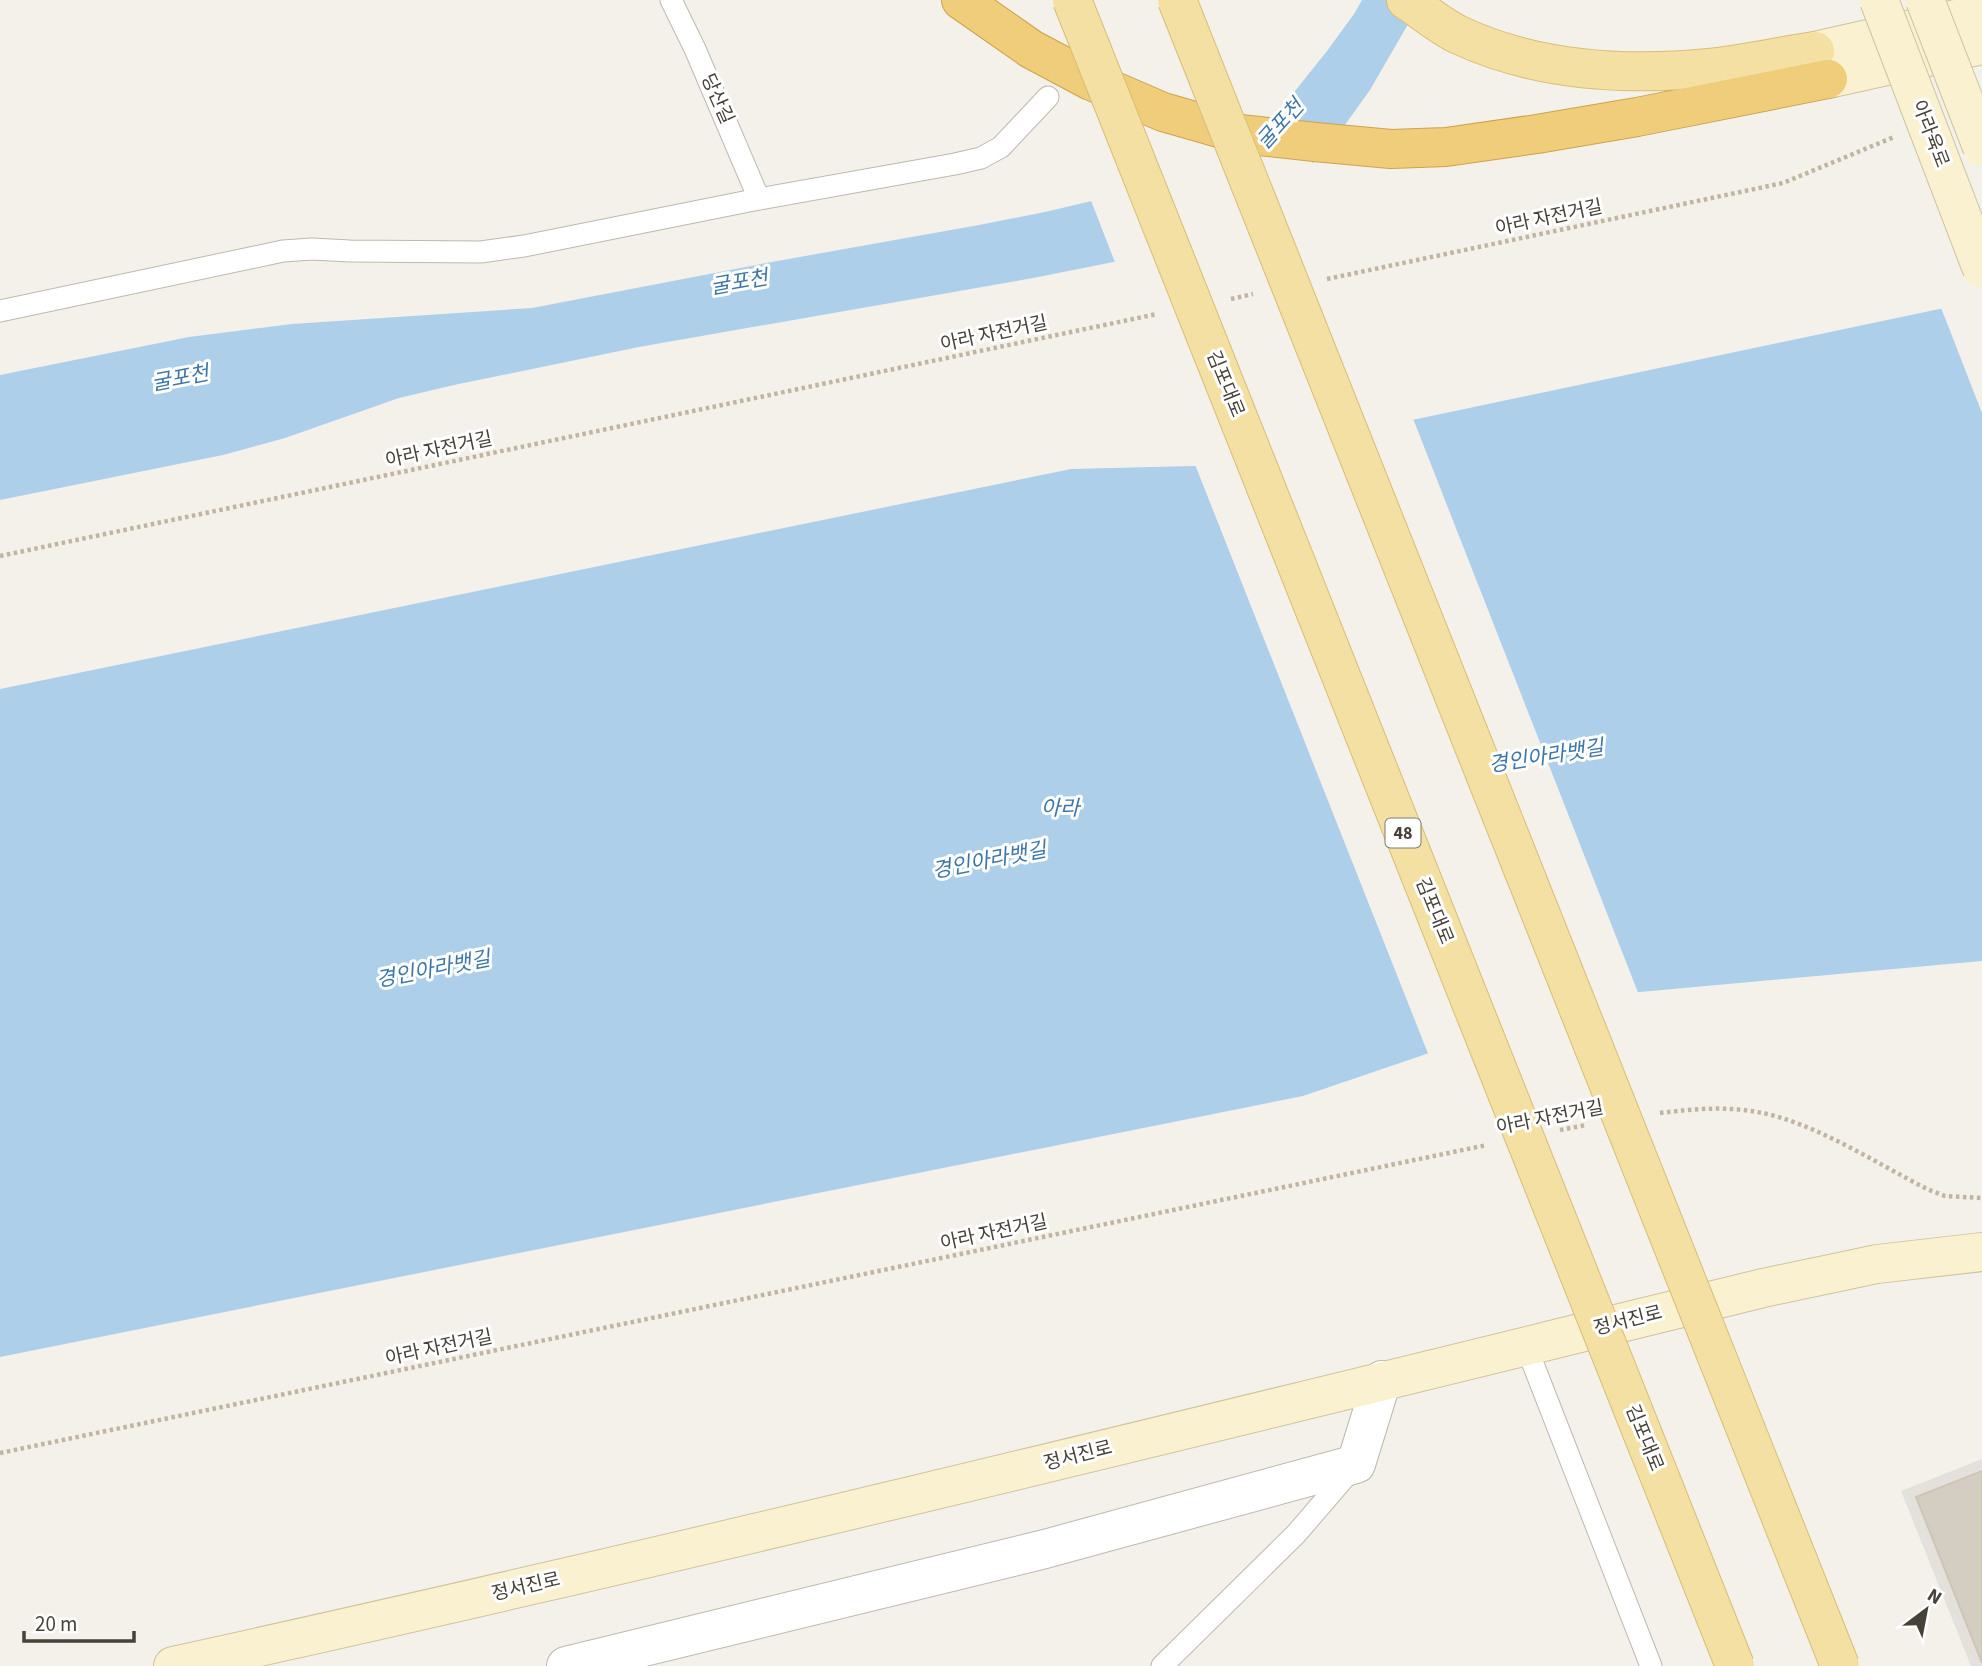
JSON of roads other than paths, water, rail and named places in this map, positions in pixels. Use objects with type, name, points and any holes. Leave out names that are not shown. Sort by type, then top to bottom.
[{"type":"highway","points":[[961,0],[1031,49],[1091,81],[1163,112],[1240,134],[1391,149],[1446,147],[1702,105],[1821,65]]},
{"type":"main road","name":"김포대로","points":[[1072,0],[1735,1666]]},
{"type":"main road","points":[[1177,0],[1840,1666]]},
{"type":"main road","points":[[1406,0],[1458,34],[1524,57],[1563,66],[1657,71],[1821,65]]},
{"type":"street","name":"아라육로","points":[[1879,0],[1982,268]]},
{"type":"street","points":[[1925,0],[1982,147]]},
{"type":"street","points":[[1821,65],[1982,13]]},
{"type":"street","points":[[1821,65],[1982,45]]},
{"type":"street","name":"정서진로","points":[[173,1666],[798,1524],[1763,1288],[1864,1267],[1982,1252]]},
{"type":"street","points":[[566,1666],[1045,1549],[1356,1464],[1382,1380]]},
{"type":"lane","name":"당산길","points":[[671,0],[695,49],[759,199]]},
{"type":"lane","points":[[1077,45],[1079,0]]},
{"type":"lane","points":[[0,311],[283,251],[312,249],[481,252],[915,172],[981,158],[1001,147],[1048,97]]},
{"type":"lane","points":[[1526,1346],[1651,1666]]},
{"type":"lane","points":[[1162,1666],[1296,1534],[1356,1464]]},
{"type":"water","name":"굴포천","points":[[1362,0],[1422,0],[1370,90],[1342,129],[1299,179],[1174,250],[1033,278],[639,347],[454,385],[399,398],[285,438],[223,455],[0,500],[0,375],[189,337],[292,324],[532,308],[979,225],[1164,184],[1227,158],[1271,121],[1327,51]]},
{"type":"water","name":"아라","points":[[1982,300],[1982,961],[1596,996],[1303,1096],[0,1357],[0,689],[1071,469],[1194,466]]},
{"type":"water label","name":"경인아라뱃길","points":[[1546,756]]},
{"type":"water label","name":"경인아라뱃길","points":[[989,860]]},
{"type":"water label","name":"경인아라뱃길","points":[[433,969]]}]
